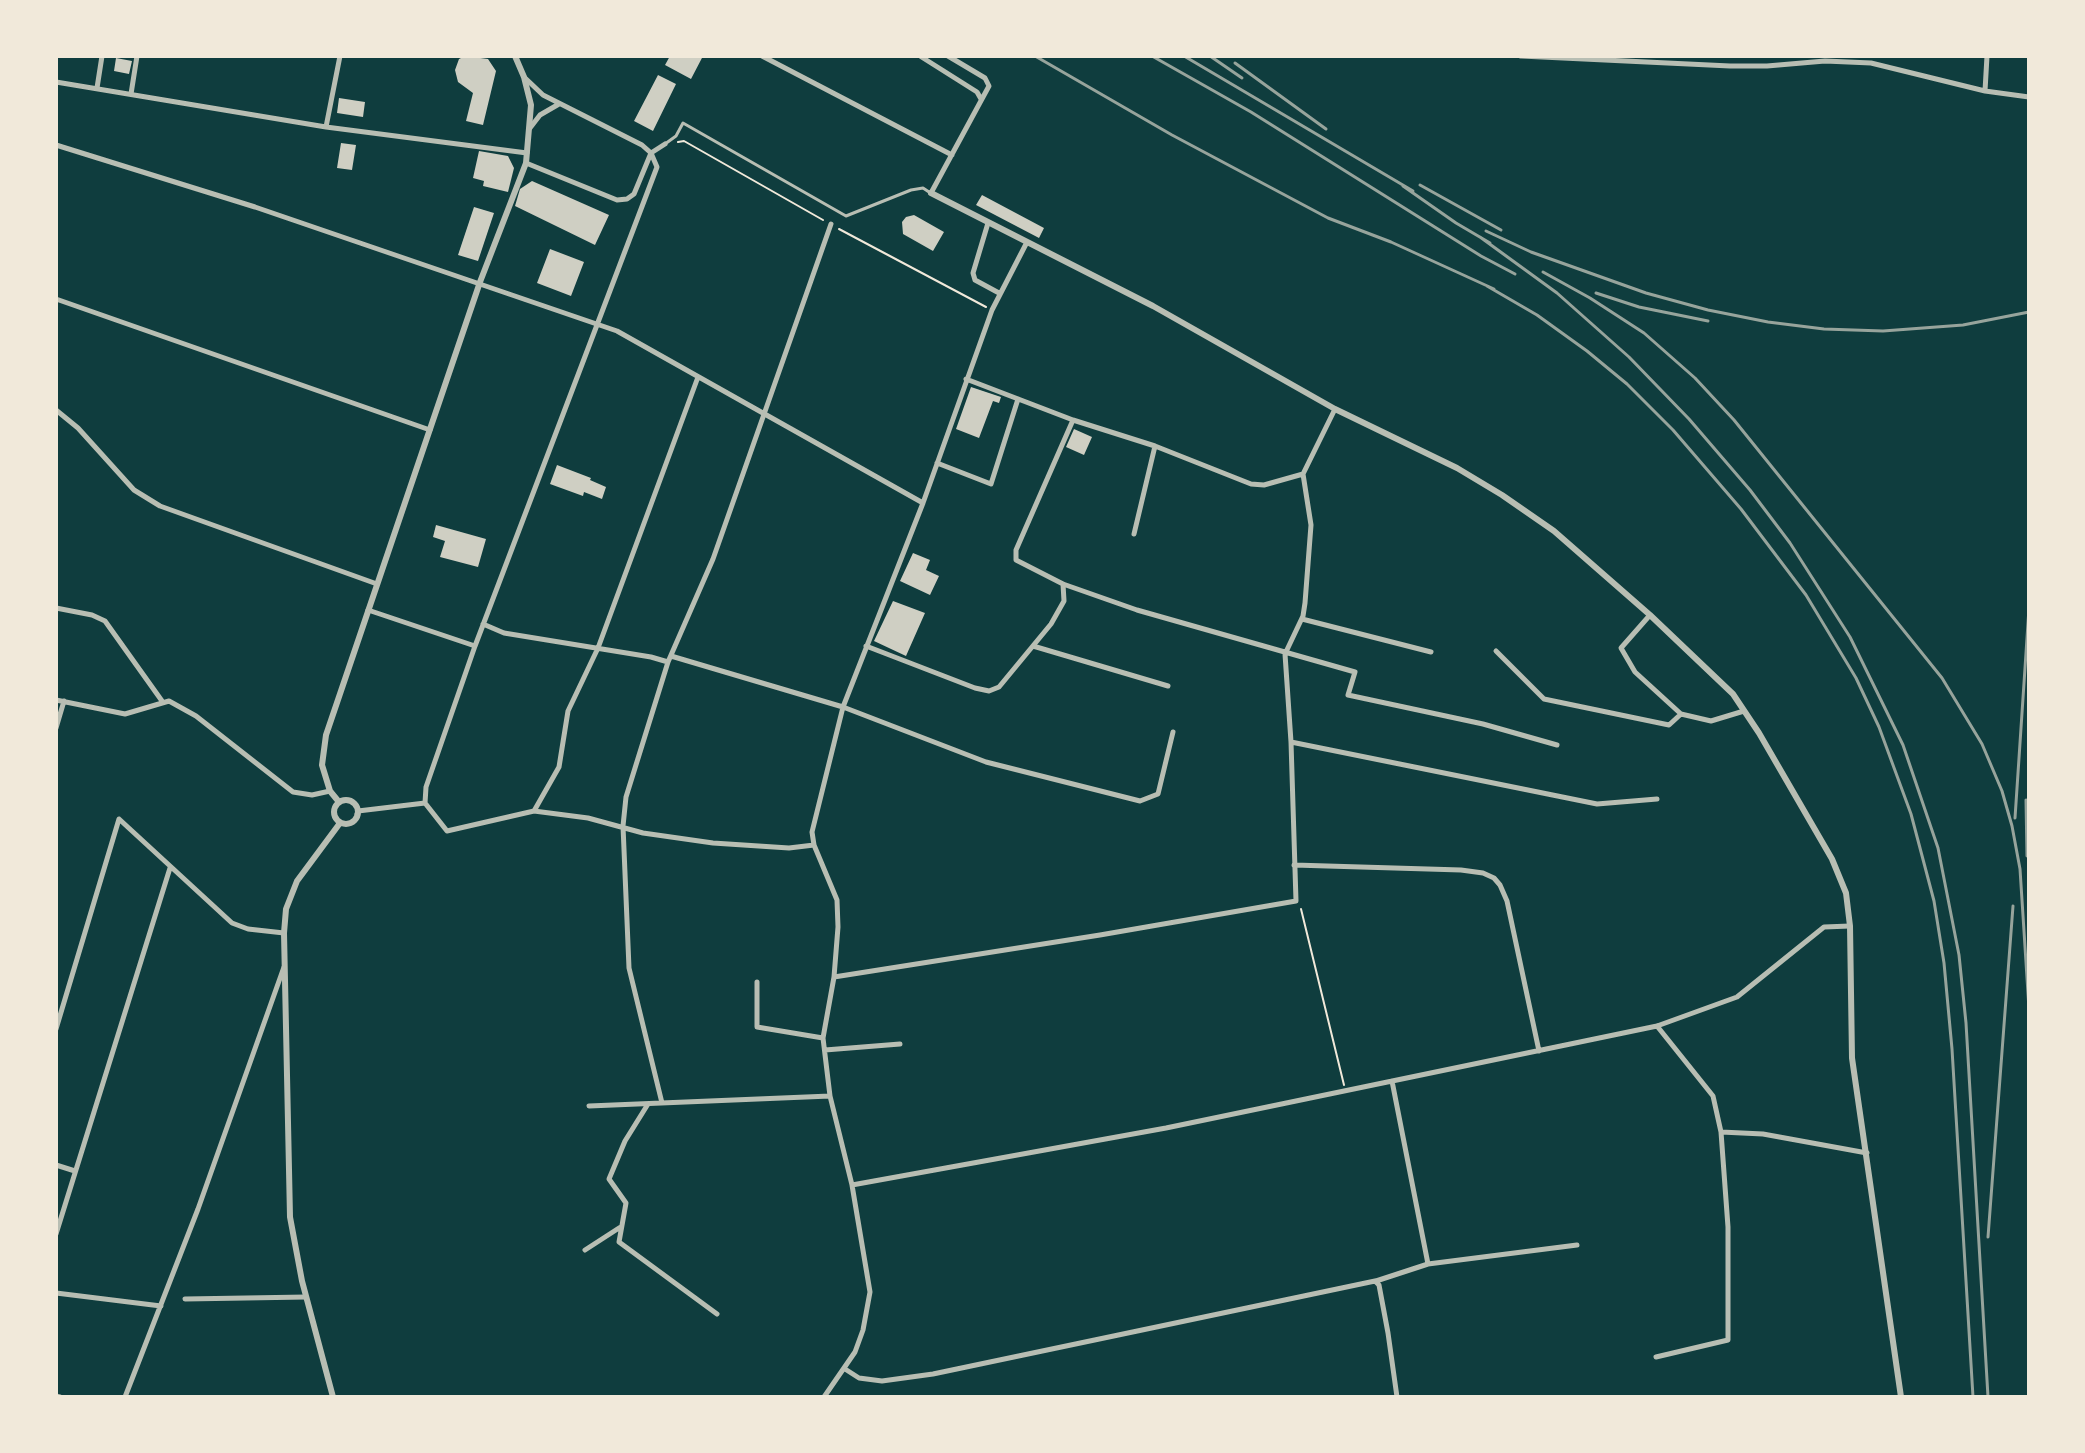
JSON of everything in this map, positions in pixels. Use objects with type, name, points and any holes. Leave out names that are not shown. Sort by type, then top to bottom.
[{"type":"street","points":[[97,88],[102,56]]},
{"type":"street","points":[[131,94],[137,56]]},
{"type":"street","points":[[326,127],[340,56]]},
{"type":"street","points":[[339,802],[330,791],[322,765],[323,746],[480,282],[526,163],[531,105],[515,56]]},
{"type":"street","points":[[762,56],[952,155]]},
{"type":"street","points":[[920,56],[977,92],[982,100]]},
{"type":"street","points":[[931,193],[989,86],[985,78],[948,56]]},
{"type":"street","points":[[1521,56],[1730,66],[1825,61],[1871,63],[1985,91],[2029,97]]},
{"type":"street","points":[[1985,91],[1987,56]]},
{"type":"street","points":[[524,77],[543,95],[642,145],[651,153],[657,167],[483,624],[426,787],[425,803],[447,831],[534,811],[588,818],[643,833],[713,843],[789,848],[814,845]]},
{"type":"street","points":[[56,82],[326,127],[527,153]]},
{"type":"street","points":[[530,128],[540,115],[559,104]]},
{"type":"street","points":[[526,163],[617,200],[627,199],[634,194],[651,153],[676,136],[683,123],[846,216],[923,188],[1026,244],[1153,306],[1335,409],[1457,468],[1554,531],[1650,615],[1715,675],[1744,711],[1836,868],[1846,893],[1850,926],[1851,1053],[1901,1397]]},
{"type":"street","points":[[56,145],[210,192],[617,331],[923,503]]},
{"type":"street","points":[[988,223],[973,273],[975,280],[1000,293]]},
{"type":"street","points":[[662,1103],[629,968],[623,826],[626,797],[669,659],[713,559],[831,224]]},
{"type":"street","points":[[824,1397],[845,1369],[863,1330],[870,1292],[852,1185],[830,1096],[823,1038],[834,977],[837,900],[814,845],[812,832],[843,707],[923,503],[966,379],[1000,293],[1026,244]]},
{"type":"street","points":[[56,299],[430,430]]},
{"type":"street","points":[[534,811],[559,767],[568,711],[598,648],[698,377]]},
{"type":"street","points":[[966,379],[1257,485],[1303,474]]},
{"type":"street","points":[[937,463],[991,484],[1018,399]]},
{"type":"street","points":[[834,977],[1296,901],[1285,654],[1302,619],[1311,535],[1303,474],[1335,409]]},
{"type":"street","points":[[56,410],[78,428],[134,490],[160,506],[377,584]]},
{"type":"street","points":[[1073,420],[1016,550],[1016,560],[1063,584],[1137,610],[1355,672],[1348,695],[1483,724],[1557,745]]},
{"type":"street","points":[[1134,534],[1155,446]]},
{"type":"street","points":[[866,646],[989,691],[999,687],[1051,624],[1064,601],[1063,584]]},
{"type":"street","points":[[56,608],[92,615],[105,621],[162,701]]},
{"type":"street","points":[[368,610],[475,646]]},
{"type":"street","points":[[1650,615],[1621,648],[1635,672],[1681,714],[1711,721],[1744,711]]},
{"type":"street","points":[[1302,619],[1431,652]]},
{"type":"street","points":[[483,624],[504,633],[669,659],[843,707],[986,762],[1140,801],[1158,794],[1173,732]]},
{"type":"street","points":[[1033,646],[1168,686]]},
{"type":"street","points":[[1496,651],[1544,699],[1669,725],[1681,714]]},
{"type":"street","points":[[56,700],[125,714],[162,701],[175,703],[190,711],[293,792],[312,795],[330,791]]},
{"type":"street","points":[[56,728],[64,701]]},
{"type":"street","points":[[1291,742],[1597,804],[1657,799]]},
{"type":"street","points":[[339,802],[351,801],[358,813]]},
{"type":"street","points":[[339,802],[334,813],[340,823]]},
{"type":"street","points":[[340,823],[350,823],[358,813],[425,803]]},
{"type":"street","points":[[56,1029],[119,819],[236,926],[284,933]]},
{"type":"street","points":[[333,1397],[297,1260],[289,1207],[284,933],[286,909],[297,881],[340,823]]},
{"type":"street","points":[[1294,865],[1461,870],[1494,878],[1507,901],[1539,1051]]},
{"type":"street","points":[[56,1234],[170,868]]},
{"type":"street","points":[[852,1185],[1076,1146],[1657,1026],[1737,997],[1824,927],[1850,926]]},
{"type":"street","points":[[125,1397],[284,966]]},
{"type":"street","points":[[757,982],[757,1027],[823,1038]]},
{"type":"street","points":[[1656,1357],[1728,1340],[1728,1227],[1721,1132],[1713,1096],[1657,1026]]},
{"type":"street","points":[[825,1050],[900,1044]]},
{"type":"street","points":[[1392,1081],[1428,1264]]},
{"type":"street","points":[[589,1106],[830,1096]]},
{"type":"street","points":[[648,1104],[625,1141],[609,1179],[626,1203],[619,1242],[717,1314]]},
{"type":"street","points":[[1721,1132],[1763,1134],[1867,1153]]},
{"type":"street","points":[[56,1165],[75,1171]]},
{"type":"street","points":[[585,1250],[620,1228]]},
{"type":"street","points":[[845,1369],[859,1378],[882,1381],[933,1374],[1375,1281],[1428,1264],[1577,1245]]},
{"type":"street","points":[[1375,1281],[1379,1285],[1386,1321],[1397,1397]]},
{"type":"street","points":[[56,1293],[161,1306]]},
{"type":"street","points":[[185,1299],[306,1297]]},
{"type":"path","points":[[1296,901],[1346,1091]]},
{"type":"building","points":[[465,56],[488,59],[496,71],[483,125],[466,121],[473,93],[458,82],[455,70],[459,59]]},
{"type":"building","points":[[670,56],[703,56],[691,79],[665,65]]},
{"type":"building","points":[[116,58],[132,61],[129,74],[114,71]]},
{"type":"building","points":[[658,75],[676,84],[653,131],[634,121]]},
{"type":"building","points":[[339,98],[365,102],[363,117],[337,113]]},
{"type":"building","points":[[341,143],[356,145],[352,170],[337,168]]},
{"type":"building","points":[[479,151],[508,156],[514,168],[508,192],[483,186],[484,181],[473,178]]},
{"type":"building","points":[[532,181],[609,215],[595,245],[515,206],[520,189]]},
{"type":"building","points":[[982,195],[1044,228],[1039,238],[976,205]]},
{"type":"building","points":[[474,207],[494,213],[478,261],[458,255]]},
{"type":"building","points":[[914,215],[944,232],[933,251],[903,234],[902,222]]},
{"type":"building","points":[[550,249],[584,262],[571,296],[537,283]]},
{"type":"building","points":[[971,387],[1001,397],[999,403],[993,401],[979,438],[956,429]]},
{"type":"building","points":[[1074,429],[1092,437],[1084,455],[1066,447]]},
{"type":"building","points":[[557,465],[606,487],[602,499],[550,484]]},
{"type":"building","points":[[436,525],[486,539],[478,567],[440,557],[445,541],[433,537]]},
{"type":"building","points":[[913,553],[930,560],[926,570],[939,576],[930,595],[900,581]]},
{"type":"building","points":[[893,601],[925,613],[906,656],[874,641]]},
{"type":"railway","points":[[1035,56],[1172,135],[1328,218],[1391,242],[1494,289]]},
{"type":"railway","points":[[1152,56],[1251,112],[1481,256],[1515,274]]},
{"type":"railway","points":[[1184,56],[1413,191]]},
{"type":"railway","points":[[1210,56],[1242,78]]},
{"type":"railway","points":[[1235,63],[1326,129]]},
{"type":"railway","points":[[1420,185],[1501,230]]},
{"type":"railway","points":[[1403,186],[1490,243]]},
{"type":"railway","points":[[1486,231],[1531,252],[1646,293],[1768,322],[1824,329],[1883,331],[1963,325],[2029,312]]},
{"type":"railway","points":[[1480,237],[1557,293],[1629,357],[1689,419],[1750,490],[1790,543],[1850,637],[1903,745],[1938,848],[1959,955],[1966,1023],[1988,1397]]},
{"type":"railway","points":[[1543,272],[1644,333],[1695,378],[1734,420],[1942,678],[1982,744],[2002,791],[2012,826],[2020,869],[2029,1009]]},
{"type":"railway","points":[[1487,286],[1537,315],[1587,351],[1627,384],[1673,430],[1741,509],[1806,595],[1856,678],[1879,727],[1911,814],[1934,901],[1944,963],[1973,1397]]},
{"type":"railway","points":[[1596,293],[1639,307],[1708,321]]},
{"type":"railway","points":[[2015,818],[2029,608]]},
{"type":"railway","points":[[2026,800],[2027,856]]},
{"type":"railway","points":[[1988,1237],[2013,906]]}]
